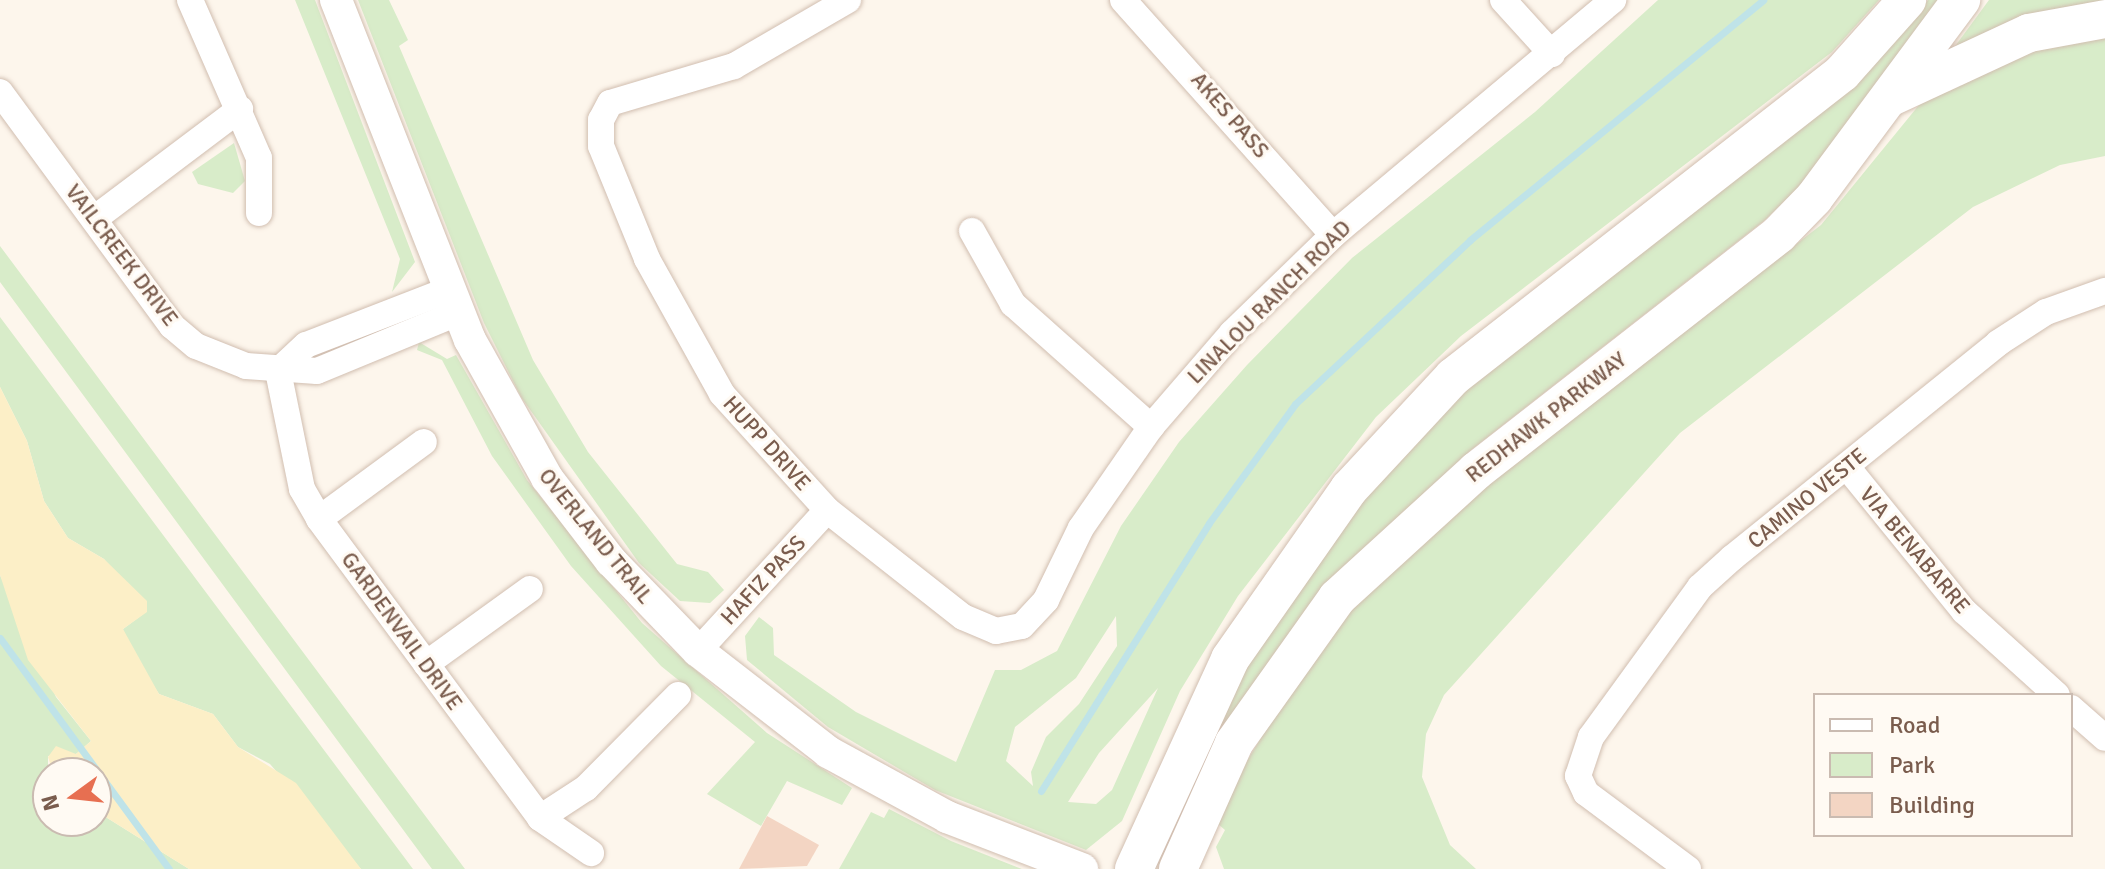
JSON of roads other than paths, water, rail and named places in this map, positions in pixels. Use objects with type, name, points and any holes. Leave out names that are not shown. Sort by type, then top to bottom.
[{"type":"main road","points":[[1134,869],[1230,659],[1349,489],[1453,377],[1842,73],[1907,0]]},
{"type":"main road","name":"REDHAWK PARKWAY","points":[[1178,869],[1234,743],[1337,598],[1476,471],[1779,234],[1891,97],[1961,0]]},
{"type":"main road","points":[[1891,97],[2029,33],[2105,19]]},
{"type":"street","points":[[190,0],[259,158],[259,213]]},
{"type":"street","name":"OVERLAND TRAIL","points":[[336,0],[453,301],[547,478],[611,561],[698,651],[777,715],[876,781],[966,826],[1082,869]]},
{"type":"street","name":"HUPP DRIVE","points":[[848,0],[734,66],[610,103],[601,120],[608,162],[653,271],[722,394],[827,510],[963,617],[996,631],[1022,626]]},
{"type":"street","name":"AKES PASS","points":[[1123,0],[1333,235]]},
{"type":"street","points":[[1503,0],[1552,54]]},
{"type":"street","name":"LINALOU RANCH ROAD","points":[[1022,626],[1046,600],[1081,528],[1151,427],[1232,333],[1333,235],[1613,0]]},
{"type":"street","name":"VAILCREEK DRIVE","points":[[0,92],[172,326],[196,346],[278,371]]},
{"type":"street","points":[[94,219],[240,109]]},
{"type":"street","points":[[972,231],[1013,304],[1151,427]]},
{"type":"street","name":"CAMINO VESTE","points":[[1688,869],[1601,808],[1578,776],[1591,737],[1700,587],[1998,343],[2046,312],[2105,291]]},
{"type":"street","points":[[278,371],[306,345],[453,301]]},
{"type":"street","name":"GARDENVAIL DRIVE","points":[[278,371],[298,475],[319,519],[540,818],[591,853]]},
{"type":"street","points":[[319,519],[424,442]]},
{"type":"street","name":"VIA BENABARRE","points":[[1847,467],[1964,611],[2055,693]]},
{"type":"street","name":"HAFIZ PASS","points":[[698,651],[827,510]]},
{"type":"street","points":[[426,664],[530,589]]},
{"type":"street","points":[[540,818],[586,788],[678,695]]},
{"type":"street","points":[[2073,710],[2105,738]]},
{"type":"waterway","points":[[1041,791],[1209,523],[1295,404],[1470,240],[1763,0]]},
{"type":"waterway","points":[[0,638],[169,869]]}]
